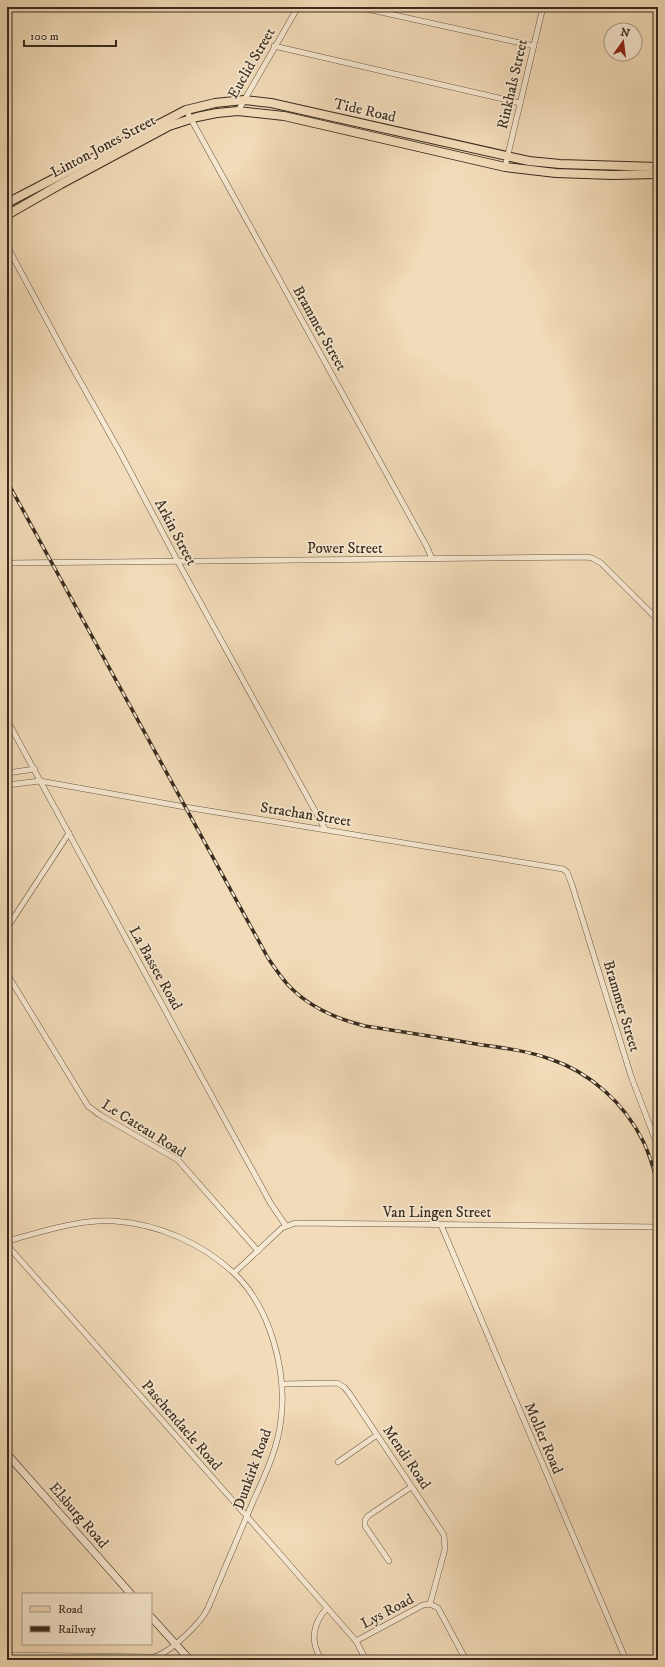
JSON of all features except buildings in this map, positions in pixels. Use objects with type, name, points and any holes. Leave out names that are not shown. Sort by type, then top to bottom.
[{"type":"main road","name":"Tide Road","points":[[215,103],[244,100],[302,110],[508,157],[560,164],[658,167]]},
{"type":"main road","name":"Linton Jones Street","points":[[7,203],[186,110],[215,103]]},
{"type":"main road","name":"Tide Road","points":[[217,113],[238,111],[284,116],[505,167],[556,173],[613,175],[658,174]]},
{"type":"main road","name":"Linton Jones Street","points":[[7,215],[169,126],[190,119],[217,113]]},
{"type":"main road","points":[[49,180],[54,188]]},
{"type":"main road","name":"Elsburg Road","points":[[7,1454],[130,1593]]},
{"type":"main road","points":[[152,1618],[190,1660]]},
{"type":"street","name":"Euclid Street","points":[[238,111],[274,46],[298,7]]},
{"type":"street","points":[[358,7],[534,46]]},
{"type":"street","name":"Rinkhals Street","points":[[505,167],[543,7]]},
{"type":"street","points":[[274,46],[520,103]]},
{"type":"street","name":"Brammer Street","points":[[186,110],[427,547],[432,559]]},
{"type":"street","name":"Arkin Street","points":[[7,246],[325,829]]},
{"type":"street","name":"Power Street","points":[[7,563],[592,558],[601,563],[658,620]]},
{"type":"street","name":"La Bassee Road","points":[[7,720],[271,1204],[286,1226]]},
{"type":"street","points":[[7,773],[35,769]]},
{"type":"street","name":"Strachan Street","points":[[7,785],[40,781],[556,867],[567,872]]},
{"type":"street","points":[[7,928],[69,833]]},
{"type":"street","name":"Brammer Street","points":[[567,872],[631,1076],[658,1147]]},
{"type":"street","name":"Le Cateau Road","points":[[7,974],[88,1106],[100,1115],[178,1160],[258,1251]]},
{"type":"street","name":"Dunkirk Road","points":[[7,1241],[87,1222],[113,1221],[134,1223],[162,1230],[185,1239],[234,1273],[251,1294],[267,1323],[279,1362],[282,1384],[281,1420],[270,1463],[206,1613],[197,1624],[162,1654],[152,1657],[7,1655]]},
{"type":"street","name":"Van Lingen Street","points":[[286,1226],[301,1223],[658,1227]]},
{"type":"street","name":"Moller Road","points":[[441,1225],[626,1660]]},
{"type":"street","points":[[234,1273],[286,1226]]},
{"type":"street","name":"Paschendaele Road","points":[[7,1245],[327,1608],[356,1642],[366,1660]]},
{"type":"street","name":"Mendi Road","points":[[282,1384],[328,1383],[340,1385],[349,1393],[442,1531],[445,1540],[445,1549],[430,1604]]},
{"type":"street","points":[[338,1462],[377,1435]]},
{"type":"street","points":[[389,1561],[365,1526],[365,1520],[368,1516],[412,1487]]},
{"type":"street","points":[[430,1604],[438,1608],[466,1660]]},
{"type":"street","name":"Lys Road","points":[[356,1642],[423,1605],[430,1604]]},
{"type":"street","points":[[322,1660],[316,1650],[314,1636],[316,1622],[327,1608]]},
{"type":"railway","points":[[7,481],[268,958],[288,985],[307,1001],[325,1012],[365,1026],[525,1052],[542,1056],[579,1072],[605,1091],[626,1114],[645,1146],[652,1163],[658,1185]]}]
